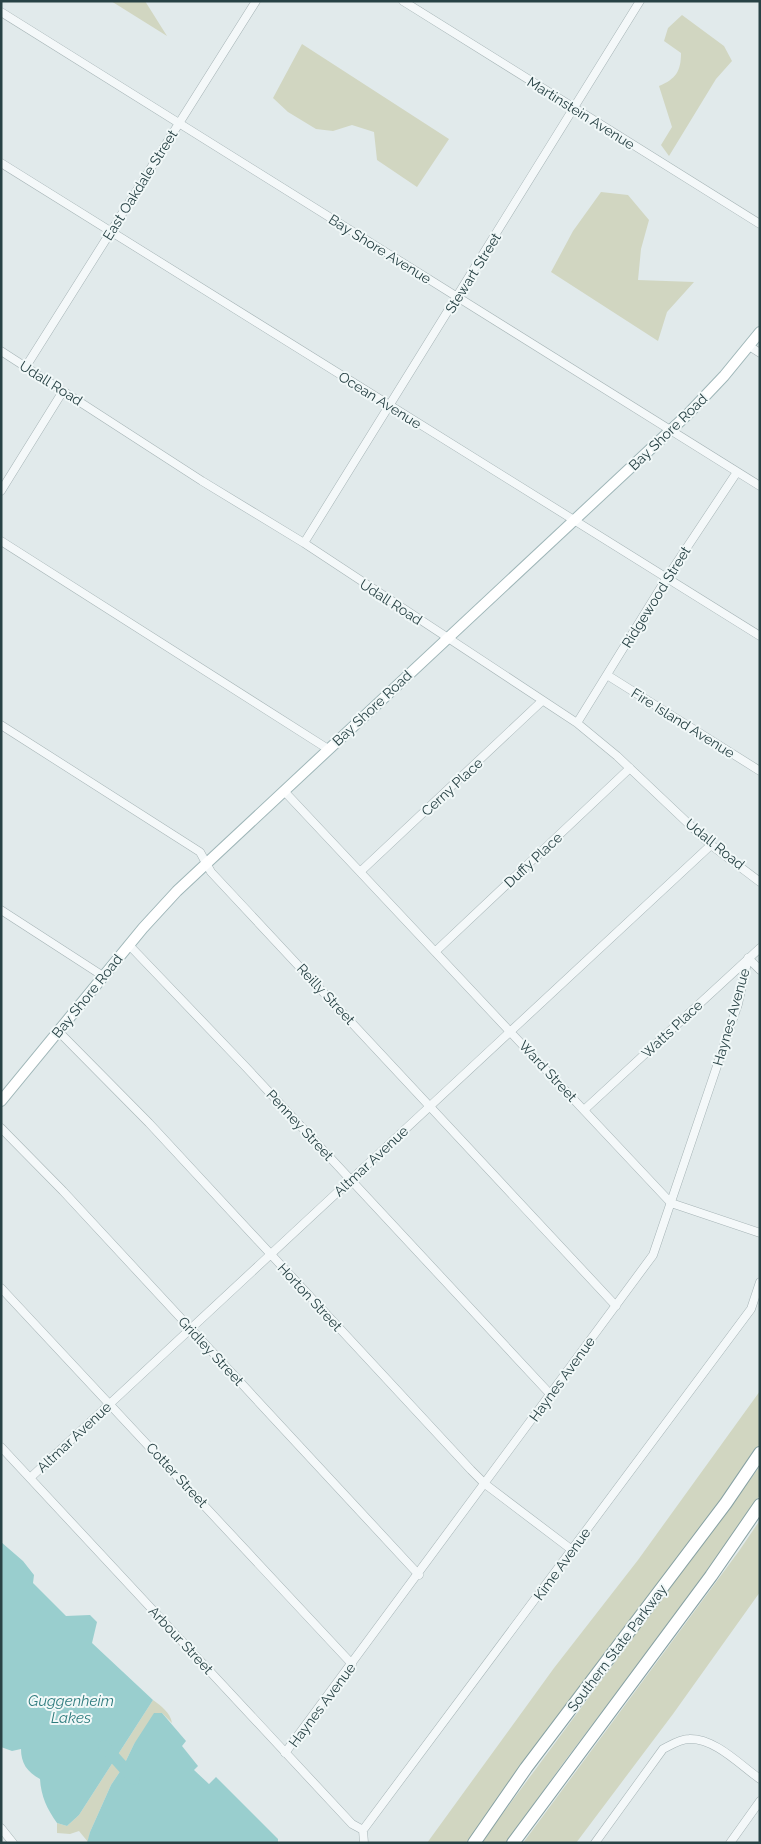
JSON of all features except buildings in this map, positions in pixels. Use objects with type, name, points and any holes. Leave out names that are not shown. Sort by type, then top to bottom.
[{"type":"highway","name":"Southern State Parkway","points":[[474,1843],[526,1768],[726,1503],[760,1454]]},
{"type":"highway","points":[[513,1843],[711,1576],[760,1506]]},
{"type":"main road","name":"Bay Shore Road","points":[[2,1098],[160,909],[206,863],[671,430],[710,392],[760,332]]},
{"type":"street","name":"East Oakdale Street","points":[[25,368],[256,1]]},
{"type":"street","name":"Martinstein Avenue","points":[[403,1],[760,224]]},
{"type":"street","name":"Stewart Street","points":[[304,543],[640,1]]},
{"type":"street","name":"Bay Shore Avenue","points":[[1,12],[760,486]]},
{"type":"street","name":"Ocean Avenue","points":[[1,163],[389,407],[760,636]]},
{"type":"street","points":[[749,346],[760,353]]},
{"type":"street","name":"Udall Road","points":[[1,351],[25,368],[304,543],[577,723],[630,768],[711,845],[760,882]]},
{"type":"street","points":[[1,491],[63,391]]},
{"type":"street","name":"Ridgewood Street","points":[[577,723],[666,579],[737,472]]},
{"type":"street","points":[[1,541],[328,749]]},
{"type":"street","name":"Fire Island Avenue","points":[[607,675],[760,771]]},
{"type":"street","name":"Cerny Place","points":[[360,872],[542,701]]},
{"type":"street","name":"Reilly Street","points":[[1,725],[198,850],[215,876],[616,1306]]},
{"type":"street","name":"Duffy Place","points":[[436,951],[630,768]]},
{"type":"street","name":"Ward Street","points":[[284,791],[671,1203],[760,1233]]},
{"type":"street","name":"Altmar Avenue","points":[[30,1478],[711,845]]},
{"type":"street","points":[[1,910],[103,976]]},
{"type":"street","name":"Penney Street","points":[[129,945],[551,1395]]},
{"type":"street","name":"Watts Place","points":[[584,1110],[760,948]]},
{"type":"street","points":[[748,958],[760,970]]},
{"type":"street","name":"Haynes Avenue","points":[[285,1753],[419,1575],[653,1255],[738,1004],[748,958]]},
{"type":"street","name":"Horton Street","points":[[58,1031],[149,1123],[485,1484],[572,1550]]},
{"type":"street","name":"Gridley Street","points":[[1,1128],[419,1575]]},
{"type":"street","name":"Kime Avenue","points":[[363,1830],[751,1309],[760,1282]]},
{"type":"street","name":"Cotter Street","points":[[1,1288],[111,1403],[352,1664]]},
{"type":"street","name":"Arbour Street","points":[[1,1447],[352,1824],[363,1830]]},
{"type":"street","points":[[596,1843],[663,1749],[687,1738],[700,1740],[715,1746],[760,1779]]},
{"type":"street","points":[[730,1843],[760,1802]]},
{"type":"street","points":[[1,1828],[13,1843]]},
{"type":"street","points":[[363,1830],[364,1843]]},
{"type":"green space","points":[[111,1],[145,1],[167,36]]},
{"type":"green space","points":[[682,15],[724,46],[732,61],[716,79],[669,156],[661,145],[672,127],[659,86],[670,80],[679,70],[681,53],[664,41],[668,28]]},
{"type":"green space","points":[[302,44],[449,139],[417,187],[377,160],[374,132],[352,125],[333,131],[316,129],[288,112],[273,98]]},
{"type":"green space","points":[[601,192],[628,195],[649,220],[641,249],[638,280],[694,282],[667,312],[658,341],[551,272],[573,231]]},
{"type":"green space","points":[[760,1391],[760,1444],[732,1486],[606,1651],[466,1843],[427,1843],[554,1668],[638,1560]]},
{"type":"green space","points":[[760,1466],[760,1495],[716,1561],[564,1762],[506,1843],[481,1843]]},
{"type":"green space","points":[[760,1520],[760,1592],[673,1714],[576,1843],[523,1843],[739,1551]]},
{"type":"green space","points":[[153,1700],[167,1712],[172,1723],[162,1713],[134,1744],[123,1767],[111,1785],[90,1832],[88,1842],[79,1831],[70,1834],[57,1833],[57,1823],[67,1826],[79,1815]]},
{"type":"water","name":"Guggenheim Lakes","points":[[1,1542],[23,1561],[34,1575],[33,1583],[66,1616],[90,1615],[97,1622],[92,1643],[153,1700],[79,1815],[67,1826],[57,1823],[50,1813],[43,1797],[40,1779],[26,1767],[22,1759],[21,1749],[12,1751],[1,1747]]},
{"type":"water","name":"Guggenheim Lakes","points":[[154,1713],[162,1713],[186,1741],[182,1746],[198,1766],[194,1770],[209,1784],[216,1777],[278,1839],[278,1843],[87,1843],[111,1785]]},
{"type":"waterway","points":[[104,1746],[134,1779]]}]
